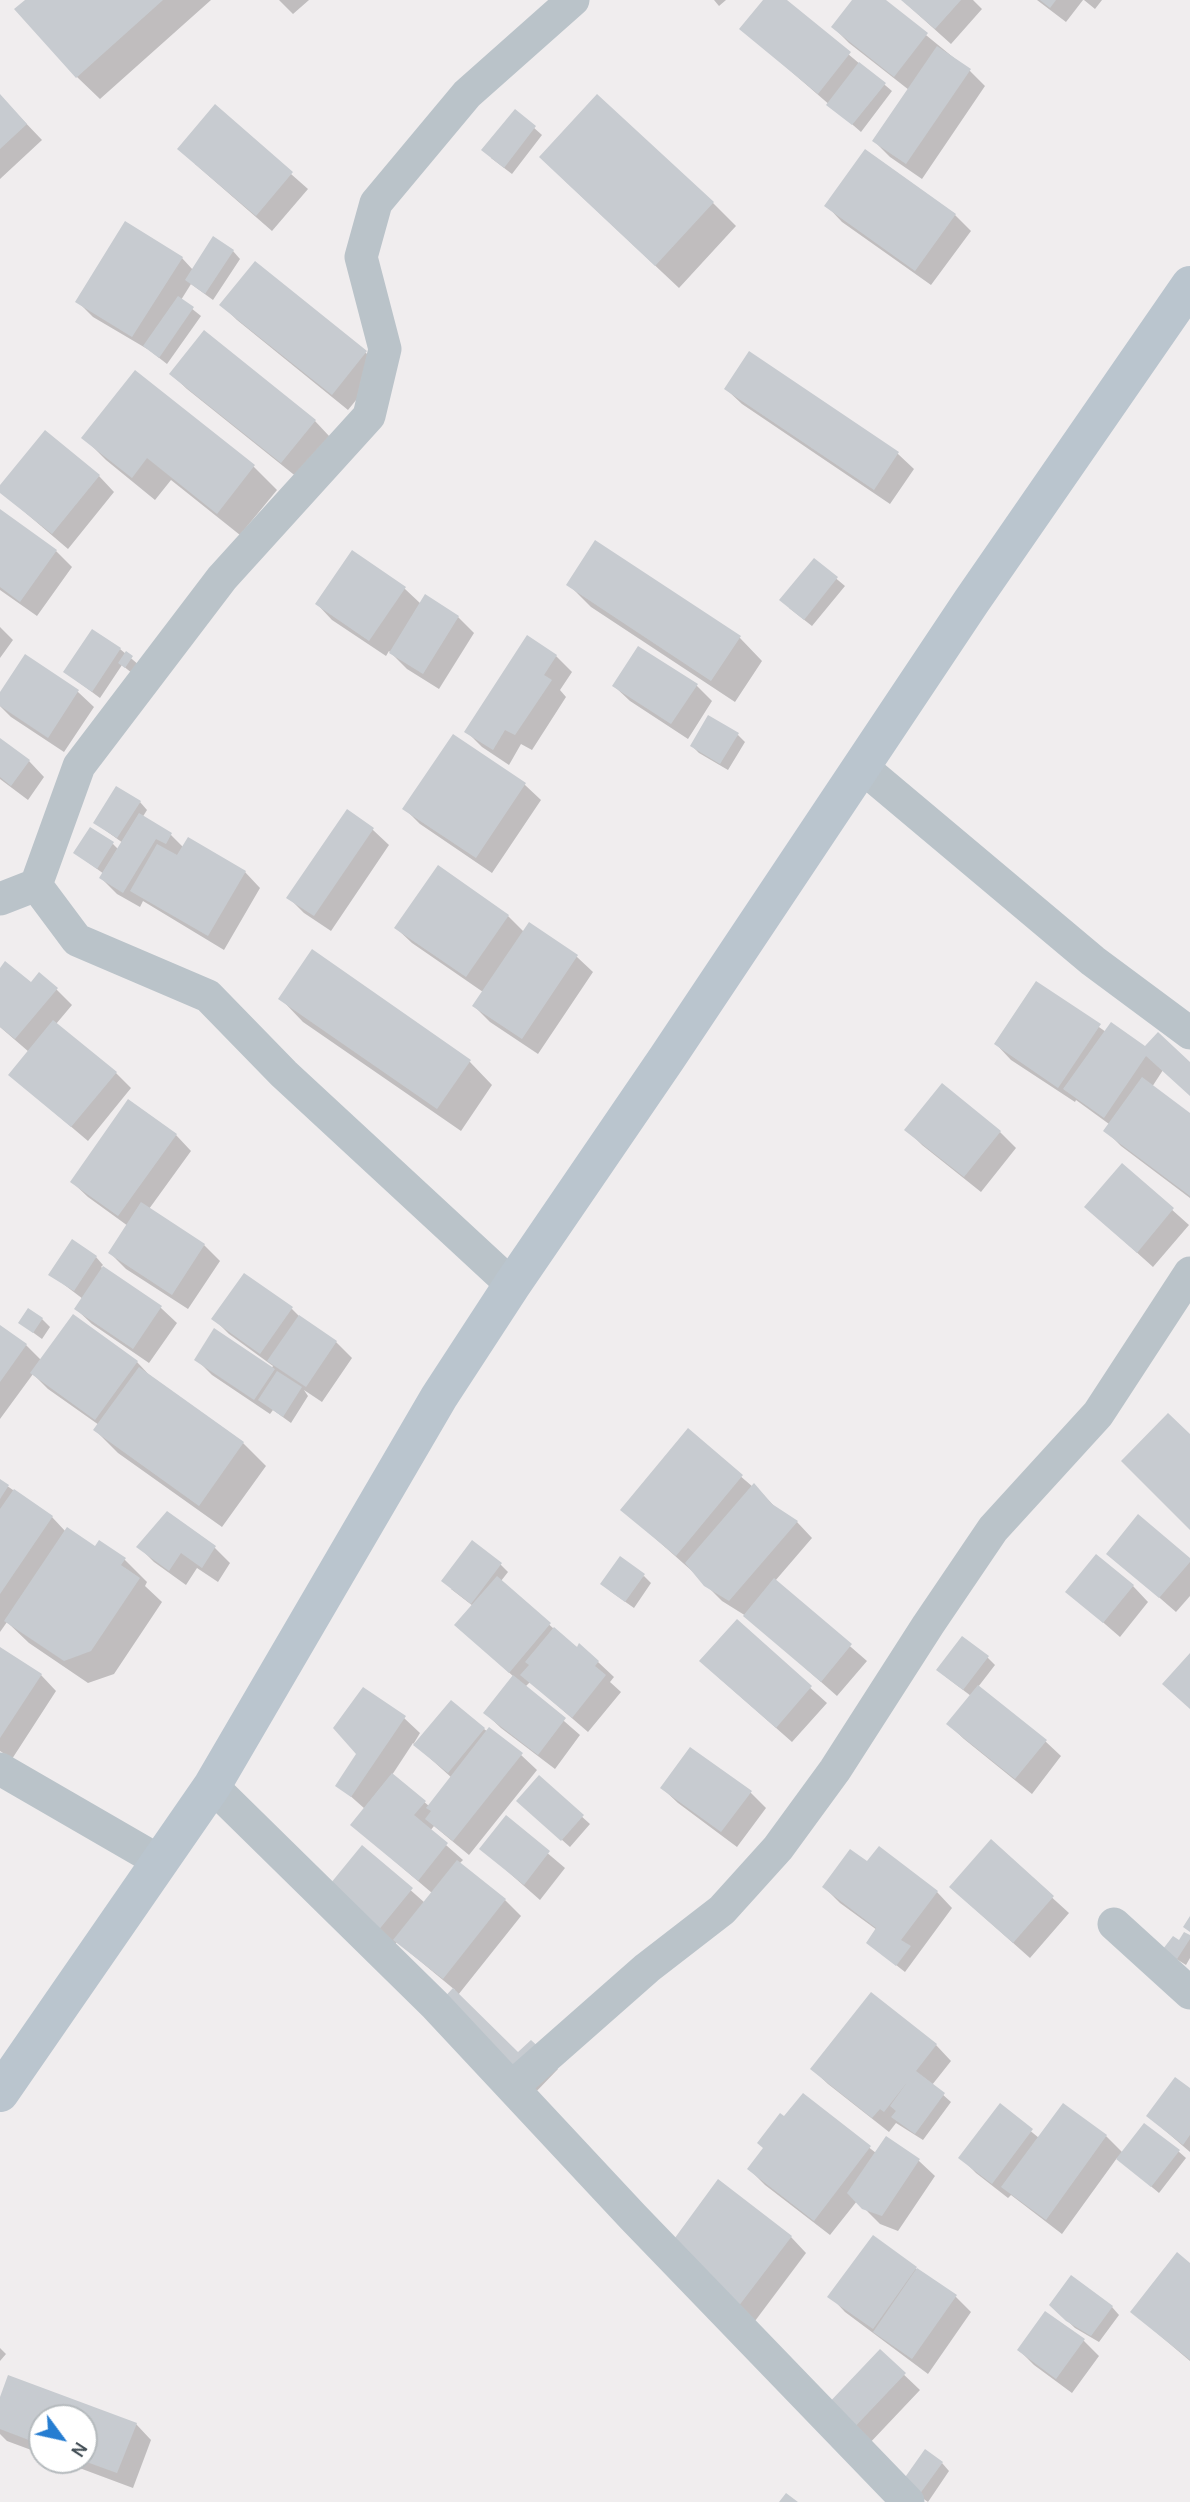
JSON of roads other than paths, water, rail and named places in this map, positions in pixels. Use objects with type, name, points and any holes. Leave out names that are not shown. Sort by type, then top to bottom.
[{"type":"street","points":[[0,899],[36,885],[79,766],[222,579],[369,416],[385,349],[361,257],[376,203],[467,94],[573,0]]},
{"type":"street","points":[[0,2093],[212,1786],[439,1397],[512,1285],[971,602],[1190,285]]},
{"type":"street","points":[[862,767],[1093,961],[1190,1033]]},
{"type":"street","points":[[36,885],[77,940],[208,996],[284,1074],[512,1285]]},
{"type":"street","points":[[513,2086],[648,1968],[722,1910],[778,1848],[835,1770],[993,1529],[1098,1414],[1190,1273]]},
{"type":"street","points":[[0,1769],[159,1861]]},
{"type":"street","points":[[212,1786],[435,2005],[633,2217],[908,2502]]},
{"type":"street","points":[[1114,1924],[1190,1993]]}]
